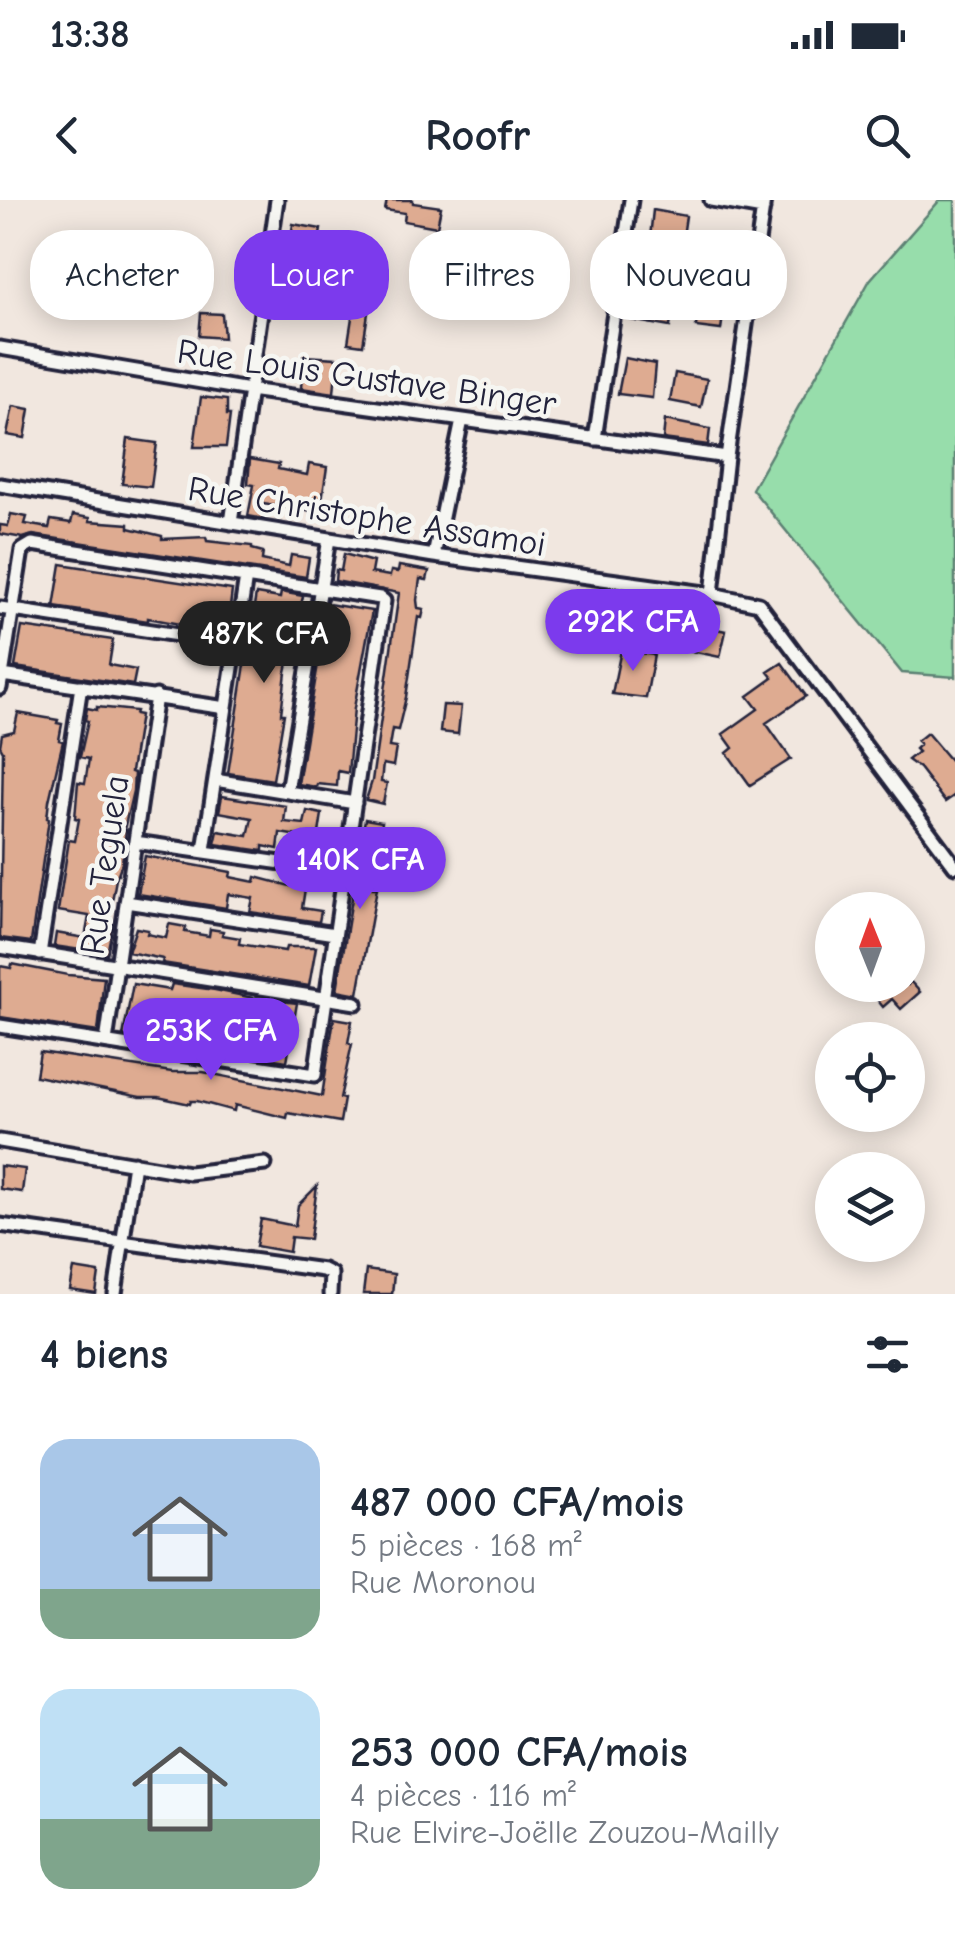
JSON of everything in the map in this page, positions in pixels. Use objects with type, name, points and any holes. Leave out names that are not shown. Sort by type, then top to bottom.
[{"type":"street","points":[[273,230],[277,200]]},
{"type":"street","points":[[595,439],[632,200]]},
{"type":"street","points":[[712,200],[764,204],[727,457],[712,594]]},
{"type":"street","points":[[231,523],[260,320]]},
{"type":"street","name":"Rue Louis Gustave Binger","points":[[0,348],[249,390],[727,457]]},
{"type":"street","points":[[434,556],[462,420]]},
{"type":"street","name":"Rue Christophe Assamoi","points":[[0,485],[759,604],[955,866]]},
{"type":"street","points":[[287,791],[329,539]]},
{"type":"street","points":[[0,1026],[315,1075],[384,602],[32,544],[22,550],[6,609],[1,681],[81,686],[226,708]]},
{"type":"street","points":[[204,850],[246,577]]},
{"type":"street","points":[[6,609],[237,644]]},
{"type":"street","points":[[40,954],[81,686]]},
{"type":"street","name":"Rue Teguela","points":[[106,1042],[156,696]]},
{"type":"street","points":[[215,780],[355,802]]},
{"type":"street","points":[[135,842],[344,872]]},
{"type":"street","points":[[126,902],[336,934]]},
{"type":"street","points":[[0,947],[356,1003]]},
{"type":"street","points":[[0,1141],[189,1172],[265,1164]]},
{"type":"street","points":[[115,1294],[134,1163]]},
{"type":"street","points":[[0,1225],[324,1270],[331,1274],[330,1294]]},
{"type":"green space","points":[[940,200],[955,200],[955,677],[902,673],[752,489],[870,280]]},
{"type":"building","points":[[387,200],[413,200],[441,207],[437,227],[404,221],[405,213],[385,210]]},
{"type":"building","points":[[653,210],[686,216],[684,230],[651,230]]},
{"type":"building","points":[[293,224],[321,229],[321,230],[292,230]]},
{"type":"building","points":[[214,314],[222,314],[224,338],[199,336],[200,320],[214,320]]},
{"type":"building","points":[[352,320],[367,320],[363,345],[348,343]]},
{"type":"building","points":[[631,320],[671,320],[670,327]]},
{"type":"building","points":[[697,320],[722,320],[721,330],[696,327]]},
{"type":"building","points":[[303,356],[337,358],[334,393],[301,388]]},
{"type":"building","points":[[625,358],[655,364],[652,398],[618,394]]},
{"type":"building","points":[[675,373],[707,379],[701,407],[670,401]]},
{"type":"building","points":[[201,397],[227,400],[230,415],[226,447],[194,447]]},
{"type":"building","points":[[13,406],[30,409],[25,438],[7,435]]},
{"type":"building","points":[[665,420],[710,429],[708,445],[663,439]]},
{"type":"building","points":[[128,439],[157,443],[151,487],[122,484]]},
{"type":"building","points":[[250,459],[279,464],[278,469],[307,475],[309,464],[327,467],[320,513],[263,504],[264,519],[248,516],[254,485],[248,484]]},
{"type":"building","points":[[11,514],[27,517],[25,524],[49,528],[51,520],[71,523],[73,515],[90,521],[129,524],[129,528],[162,539],[206,537],[207,541],[252,546],[263,552],[262,560],[289,566],[291,555],[309,558],[306,577],[33,535],[23,538],[0,534],[0,525],[8,526]]},
{"type":"building","points":[[344,554],[373,562],[371,573],[390,576],[391,571],[398,572],[399,566],[429,571],[427,580],[420,579],[418,608],[424,609],[422,618],[418,617],[398,730],[392,729],[389,747],[396,748],[393,766],[383,764],[381,782],[387,783],[383,804],[366,800],[399,593],[335,581]]},
{"type":"building","points":[[61,564],[232,590],[227,633],[148,618],[54,607]]},
{"type":"building","points":[[281,592],[303,596],[286,672],[284,714],[273,780],[228,773],[256,594],[280,598]]},
{"type":"building","points":[[328,604],[372,611],[354,708],[348,773],[338,771],[337,786],[316,787],[298,784]]},
{"type":"building","points":[[692,624],[726,631],[720,657],[686,650]]},
{"type":"building","points":[[22,627],[113,640],[109,665],[136,670],[133,685],[15,667]]},
{"type":"building","points":[[621,650],[654,655],[646,698],[612,694]]},
{"type":"building","points":[[782,663],[806,696],[766,723],[791,759],[750,785],[727,753],[733,748],[723,734],[758,709],[748,696],[773,678],[768,672]]},
{"type":"building","points":[[443,705],[461,706],[458,734],[440,732]]},
{"type":"building","points":[[87,708],[136,711],[140,715],[131,772],[133,791],[108,923],[113,924],[107,954],[54,946],[56,933],[85,938],[89,916],[58,911],[69,840],[75,841],[79,819],[75,818],[78,782],[85,783],[89,759],[80,757]]},
{"type":"building","points":[[18,713],[58,720],[62,724],[59,740],[63,741],[49,801],[31,942],[0,938],[0,746],[2,734],[14,731]]},
{"type":"building","points":[[927,733],[955,766],[955,795],[945,802],[908,760],[918,752],[917,741]]},
{"type":"building","points":[[222,796],[286,806],[284,822],[304,824],[307,811],[322,814],[318,840],[326,841],[324,852],[319,852],[318,859],[294,855],[298,836],[280,833],[278,849],[263,846],[263,851],[215,844],[218,831],[248,836],[252,818],[219,812]]},
{"type":"building","points":[[365,819],[382,822],[378,849],[372,848],[368,867],[376,868],[373,888],[377,888],[358,994],[337,990]]},
{"type":"building","points":[[145,856],[231,872],[230,877],[255,882],[256,877],[290,886],[292,874],[307,876],[302,908],[321,911],[319,922],[250,912],[253,898],[228,894],[226,908],[138,894]]},
{"type":"building","points":[[169,924],[186,927],[185,932],[209,936],[210,929],[223,931],[222,935],[240,938],[239,944],[285,951],[286,947],[316,947],[309,986],[162,963],[163,959],[128,952],[136,928],[166,938]]},
{"type":"building","points":[[12,964],[104,978],[98,1032],[0,1017],[0,966],[11,968]]},
{"type":"building","points":[[133,984],[170,990],[172,984],[215,990],[280,1008],[281,1001],[297,1003],[287,1061],[123,1036]]},
{"type":"building","points":[[334,1018],[352,1021],[340,1122],[288,1113],[287,1118],[235,1105],[234,1111],[197,1101],[190,1104],[140,1097],[36,1076],[40,1052],[172,1072],[203,1072],[322,1096]]},
{"type":"building","points":[[0,1166],[25,1169],[22,1192],[0,1189]]},
{"type":"building","points":[[317,1186],[310,1239],[291,1237],[289,1252],[256,1246],[261,1219],[295,1226],[298,1205]]},
{"type":"building","points":[[74,1269],[99,1273],[96,1294],[70,1290]]},
{"type":"building","points":[[366,1270],[394,1274],[392,1294],[363,1294]]}]
